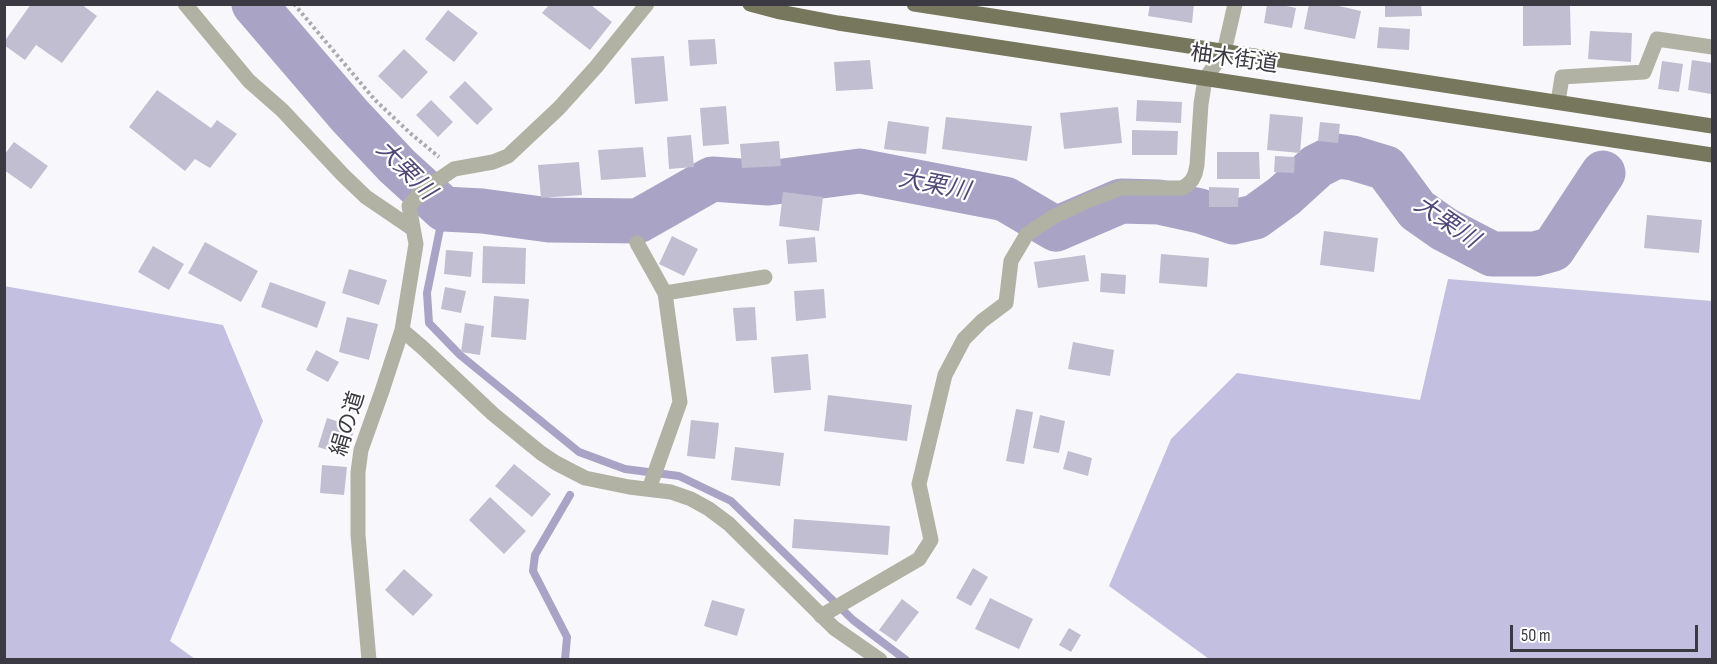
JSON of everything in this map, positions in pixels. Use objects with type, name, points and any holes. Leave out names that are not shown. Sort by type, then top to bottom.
[{"type":"main road","name":"柚木街道","points":[[750,4],[838,23],[1713,155]]},
{"type":"main road","name":"柚木街道","points":[[914,4],[1713,126]]},
{"type":"street","points":[[185,4],[249,81],[282,110],[342,175],[366,197],[413,229]]},
{"type":"street","points":[[454,168],[493,162],[508,156],[559,108],[647,4]]},
{"type":"street","points":[[822,615],[919,559],[931,540],[919,484],[945,375],[964,339],[982,321],[1006,303],[1011,261],[1027,234],[1053,217],[1104,194],[1121,188],[1182,188],[1195,174],[1204,79],[1224,52],[1234,4]]},
{"type":"street","points":[[1558,102],[1563,77],[1644,72],[1657,39],[1713,47]]},
{"type":"street","name":"絹の道","points":[[369,660],[358,535],[358,472],[361,450],[402,330],[416,244],[409,206],[422,191],[454,168]]},
{"type":"street","points":[[637,243],[665,293],[680,402],[649,488]]},
{"type":"street","points":[[665,293],[765,277]]},
{"type":"street","points":[[402,330],[493,414],[542,453],[585,478],[629,488],[649,488],[671,492],[709,509],[729,524],[834,628],[880,660]]},
{"type":"path","points":[[294,4],[375,100],[410,133],[454,168]]},
{"type":"shaded area","points":[[1448,279],[1712,301],[1712,659],[1209,659],[1109,586],[1171,439],[1237,373],[1420,400]]},
{"type":"shaded area","points":[[4,286],[223,325],[263,421],[170,641],[195,659],[5,659]]},
{"type":"building","points":[[31,4],[81,4],[97,16],[62,63],[36,45],[25,60],[4,45],[4,42]]},
{"type":"building","points":[[1150,4],[1194,4],[1192,23],[1148,16]]},
{"type":"building","points":[[1267,4],[1296,8],[1292,28],[1264,23]]},
{"type":"building","points":[[1309,4],[1330,4],[1361,11],[1355,39],[1304,29]]},
{"type":"building","points":[[1385,4],[1421,4],[1422,16],[1385,17]]},
{"type":"building","points":[[549,5],[591,5],[612,22],[590,50],[542,13]]},
{"type":"building","points":[[1570,5],[1571,45],[1523,46],[1523,6]]},
{"type":"building","points":[[448,10],[478,33],[454,62],[425,39]]},
{"type":"building","points":[[1379,27],[1410,29],[1409,50],[1377,48]]},
{"type":"building","points":[[1590,31],[1632,33],[1631,62],[1588,59]]},
{"type":"building","points":[[715,39],[717,64],[690,66],[688,40]]},
{"type":"building","points":[[404,49],[428,72],[402,99],[378,76]]},
{"type":"building","points":[[664,56],[668,101],[635,104],[631,58]]},
{"type":"building","points":[[870,60],[873,89],[836,91],[834,62]]},
{"type":"building","points":[[1692,60],[1712,63],[1711,94],[1688,90]]},
{"type":"building","points":[[1662,61],[1683,64],[1679,92],[1658,89]]},
{"type":"building","points":[[465,81],[493,109],[477,125],[449,97]]},
{"type":"building","points":[[157,90],[211,128],[217,120],[237,134],[210,168],[195,159],[185,171],[129,127]]},
{"type":"building","points":[[431,100],[453,122],[438,137],[416,115]]},
{"type":"building","points":[[1137,100],[1182,102],[1181,123],[1136,121]]},
{"type":"building","points":[[726,106],[729,144],[703,146],[700,108]]},
{"type":"building","points":[[1118,107],[1122,143],[1064,149],[1060,113]]},
{"type":"building","points":[[1270,114],[1303,117],[1300,153],[1267,150]]},
{"type":"building","points":[[946,117],[1032,126],[1027,161],[942,149]]},
{"type":"building","points":[[888,121],[929,127],[926,154],[884,149]]},
{"type":"building","points":[[1320,122],[1340,124],[1338,143],[1318,141]]},
{"type":"building","points":[[1132,130],[1178,131],[1177,155],[1132,155]]},
{"type":"building","points":[[691,135],[694,167],[669,169],[667,137]]},
{"type":"building","points":[[779,141],[781,166],[742,168],[740,144]]},
{"type":"building","points":[[14,142],[48,166],[31,189],[4,170],[4,155]]},
{"type":"building","points":[[643,147],[646,177],[601,180],[598,150]]},
{"type":"building","points":[[1217,152],[1259,152],[1260,179],[1217,179]]},
{"type":"building","points":[[1275,156],[1295,157],[1294,173],[1274,172]]},
{"type":"building","points":[[579,162],[582,195],[541,198],[538,165]]},
{"type":"building","points":[[1209,187],[1239,188],[1238,207],[1209,207]]},
{"type":"building","points":[[783,192],[823,197],[819,231],[779,226]]},
{"type":"building","points":[[1647,215],[1702,220],[1699,253],[1644,248]]},
{"type":"building","points":[[1324,231],[1378,238],[1374,272],[1320,265]]},
{"type":"building","points":[[672,236],[698,249],[684,276],[659,264]]},
{"type":"building","points":[[815,237],[817,262],[788,264],[786,240]]},
{"type":"building","points":[[205,242],[258,271],[241,302],[188,273]]},
{"type":"building","points":[[153,246],[184,264],[169,290],[138,272]]},
{"type":"building","points":[[483,246],[526,248],[525,284],[482,283]]},
{"type":"building","points":[[446,250],[473,252],[471,277],[444,274]]},
{"type":"building","points":[[1161,254],[1209,258],[1207,287],[1159,283]]},
{"type":"building","points":[[1085,255],[1089,281],[1038,288],[1034,262]]},
{"type":"building","points":[[349,269],[387,280],[379,305],[342,293]]},
{"type":"building","points":[[1101,273],[1126,275],[1125,294],[1100,292]]},
{"type":"building","points":[[270,282],[326,302],[317,328],[261,307]]},
{"type":"building","points":[[445,287],[466,291],[461,313],[441,309]]},
{"type":"building","points":[[824,289],[826,318],[796,321],[794,291]]},
{"type":"building","points":[[494,296],[529,299],[526,340],[491,337]]},
{"type":"building","points":[[755,307],[757,340],[736,341],[733,308]]},
{"type":"building","points":[[347,317],[378,324],[369,360],[339,352]]},
{"type":"building","points":[[465,323],[484,326],[480,355],[461,352]]},
{"type":"building","points":[[1073,342],[1114,350],[1110,376],[1068,369]]},
{"type":"building","points":[[316,350],[339,362],[328,382],[306,370]]},
{"type":"building","points":[[808,354],[811,390],[774,393],[771,357]]},
{"type":"building","points":[[828,395],[912,405],[907,441],[824,431]]},
{"type":"building","points":[[1016,409],[1033,412],[1024,464],[1006,461]]},
{"type":"building","points":[[1040,415],[1065,421],[1059,453],[1033,448]]},
{"type":"building","points":[[327,418],[355,427],[346,456],[318,447]]},
{"type":"building","points":[[691,420],[719,423],[715,459],[687,456]]},
{"type":"building","points":[[735,447],[784,453],[780,486],[731,480]]},
{"type":"building","points":[[1068,451],[1092,458],[1088,476],[1063,469]]},
{"type":"building","points":[[514,464],[551,494],[532,517],[495,486]]},
{"type":"building","points":[[322,465],[347,467],[344,495],[320,493]]},
{"type":"building","points":[[490,497],[526,531],[504,554],[469,520]]},
{"type":"building","points":[[794,519],[890,526],[888,555],[792,548]]},
{"type":"building","points":[[973,568],[988,577],[971,606],[956,598]]},
{"type":"building","points":[[404,569],[433,595],[413,616],[385,590]]},
{"type":"building","points":[[990,598],[1033,619],[1019,649],[975,629]]},
{"type":"building","points":[[902,599],[919,612],[896,642],[879,630]]},
{"type":"building","points":[[712,600],[745,609],[737,636],[704,626]]},
{"type":"building","points":[[1069,628],[1081,635],[1071,652],[1059,645]]},
{"type":"waterway","name":"大栗川","points":[[254,4],[350,116],[397,166],[444,209],[482,211],[549,220],[638,221],[712,179],[768,183],[860,171],[1005,199],[1056,229],[1121,201],[1159,202],[1200,211],[1233,222],[1255,217],[1284,196],[1317,166],[1337,156],[1353,158],[1386,168],[1417,210],[1444,229],[1492,254],[1535,254],[1553,249],[1603,173]]},
{"type":"waterway","points":[[444,209],[427,293],[429,323],[460,355],[579,452],[625,469],[679,476],[731,501],[853,620],[906,660]]},
{"type":"waterway","points":[[565,660],[567,637],[533,571],[535,555],[570,495]]}]
